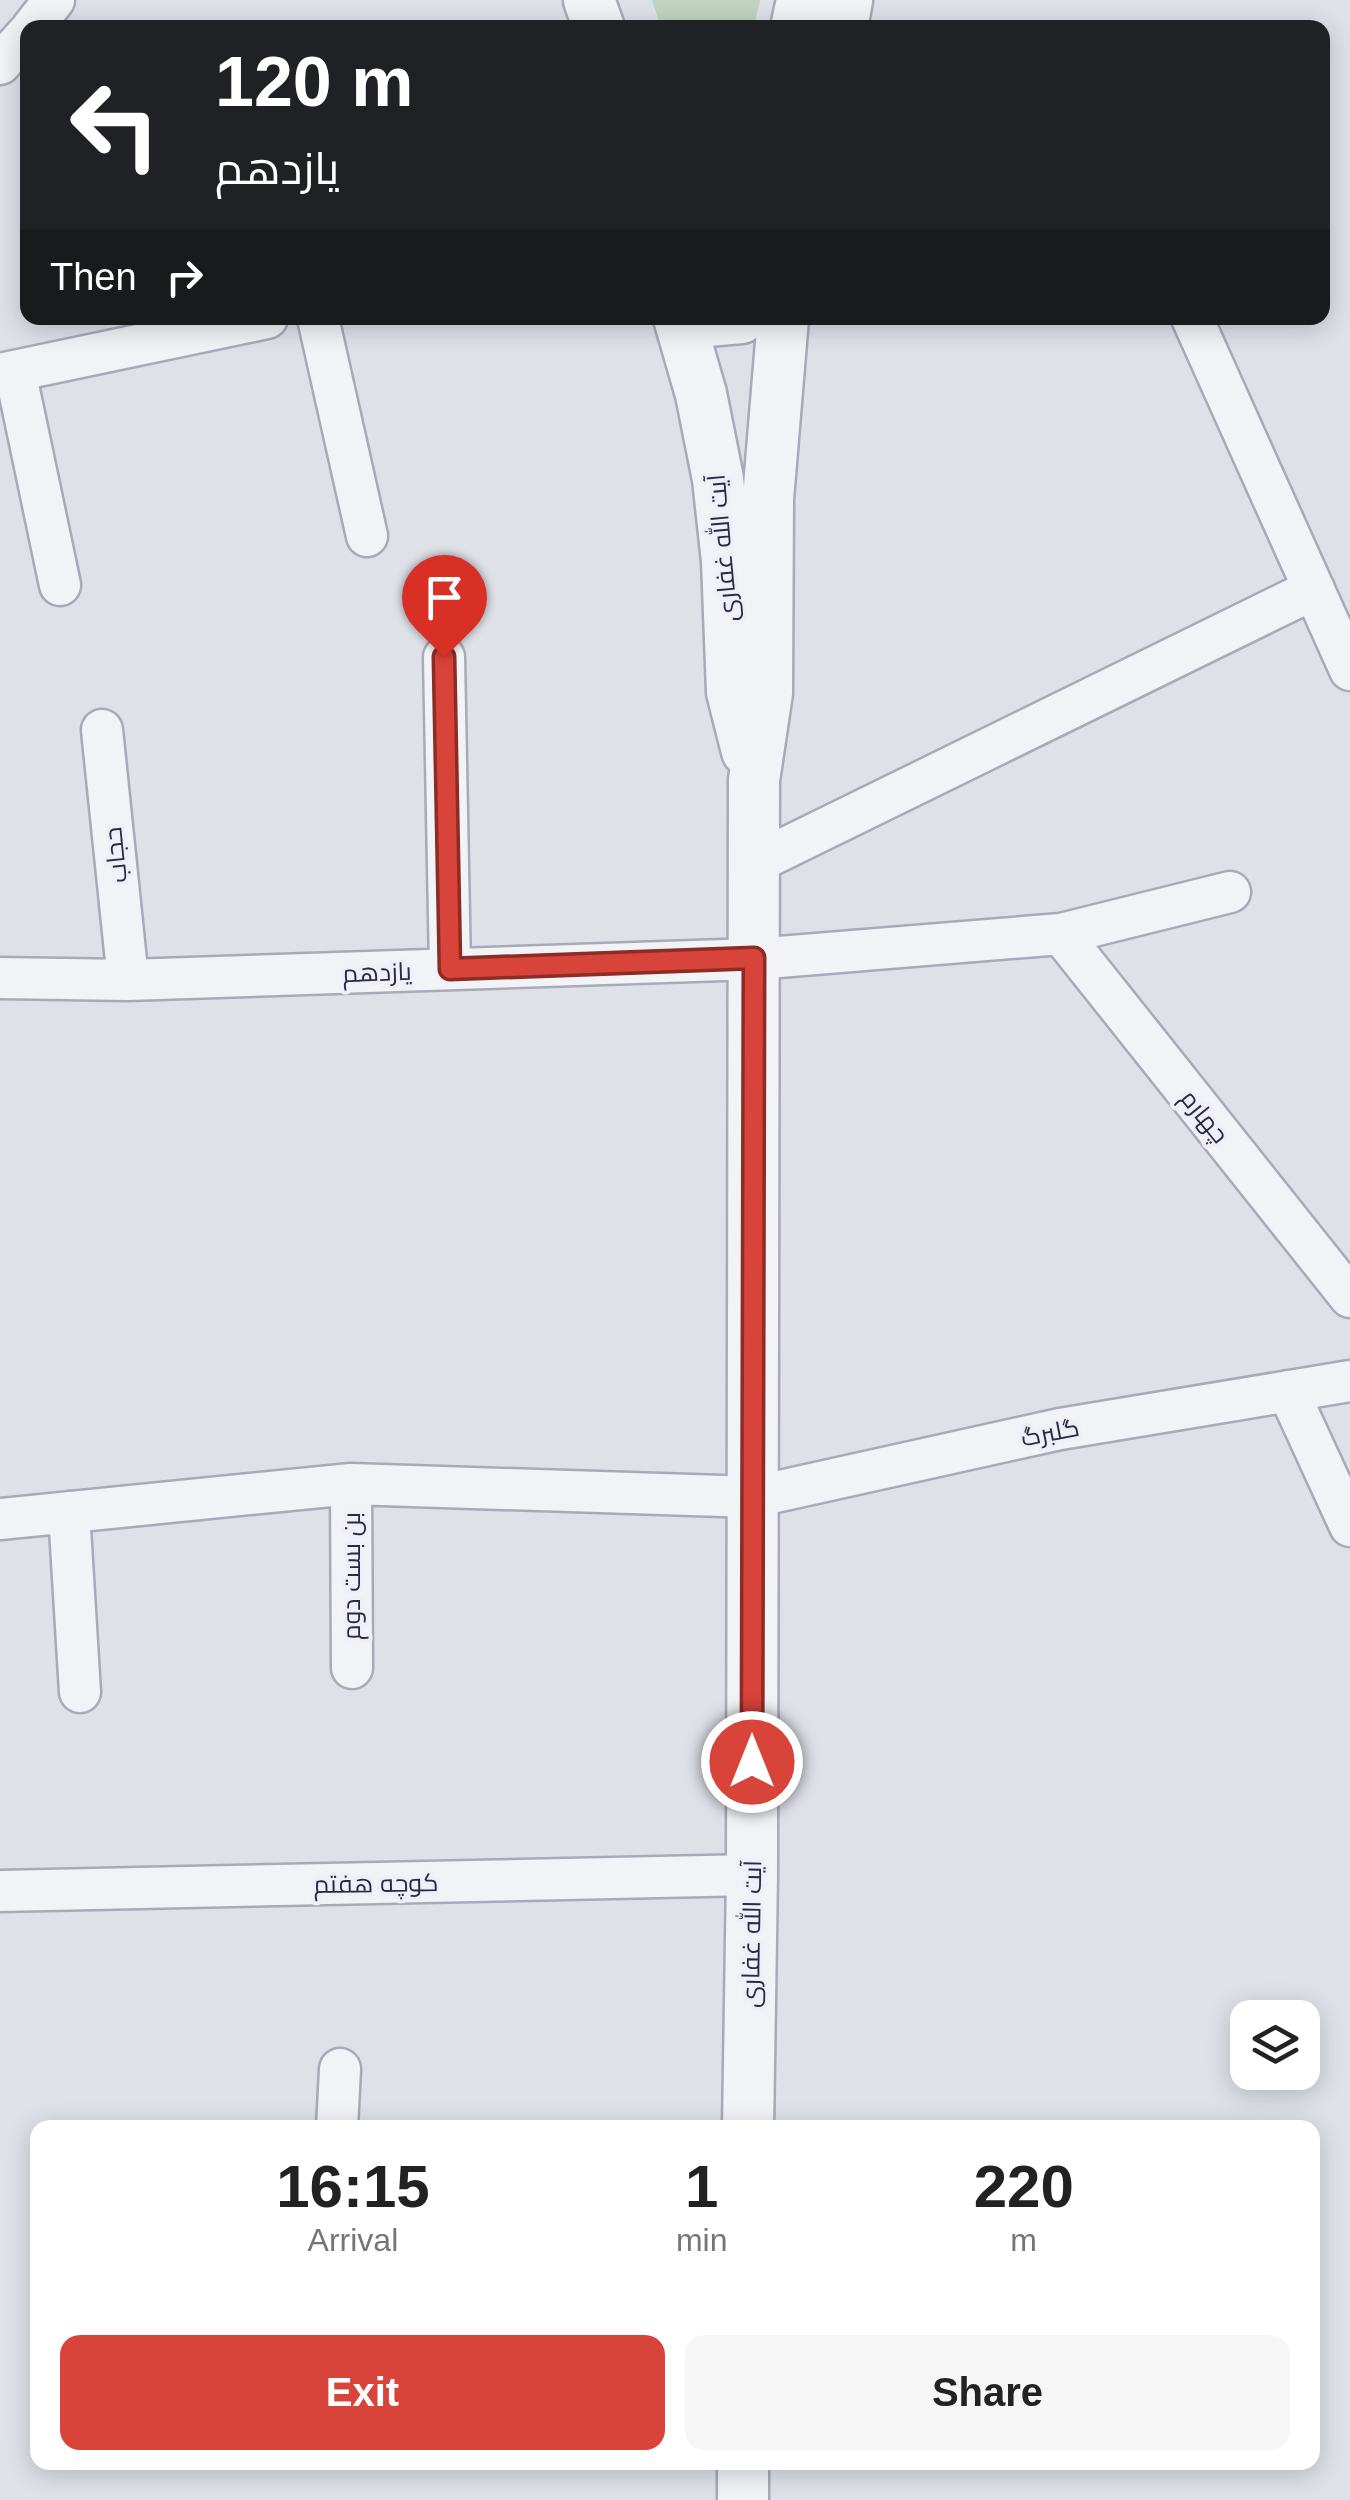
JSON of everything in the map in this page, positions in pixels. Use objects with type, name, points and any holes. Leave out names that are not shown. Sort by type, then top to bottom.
[{"type":"street","points":[[38,20],[54,0]]},
{"type":"street","points":[[0,64],[20,41]]},
{"type":"street","points":[[60,584],[8,373],[235,325]]},
{"type":"street","points":[[320,325],[367,536]]},
{"type":"street","name":"آیت الله غفاری","points":[[681,325],[701,394],[718,478],[727,561],[732,692],[754,780]]},
{"type":"street","name":"آیت الله غفاری","points":[[748,2120],[754,780],[767,693],[768,499],[782,325]]},
{"type":"street","points":[[1195,325],[1350,670]]},
{"type":"street","points":[[755,864],[1314,589]]},
{"type":"street","points":[[444,657],[450,969]]},
{"type":"street","name":"حجاب","points":[[102,730],[128,980]]},
{"type":"street","name":"یازدهم","points":[[0,978],[128,980],[754,958],[1061,934],[1230,892]]},
{"type":"street","name":"چهارم","points":[[1061,934],[1350,1297]]},
{"type":"street","name":"گلبرگ","points":[[0,1519],[351,1484],[753,1498],[1060,1428],[1350,1381]]},
{"type":"street","points":[[1288,1392],[1350,1526]]},
{"type":"street","name":"بن بست دوم","points":[[351,1484],[352,1668]]},
{"type":"street","points":[[69,1512],[80,1692]]},
{"type":"street","name":"کوچه هفتم","points":[[0,1892],[752,1875]]},
{"type":"street","points":[[337,2120],[340,2070]]},
{"type":"street","points":[[742,2500],[743,2470]]},
{"type":"green space","points":[[652,0],[760,0],[756,20],[658,20]]},
{"type":"route","points":[[444,657],[450,969],[754,958],[752,1762]]}]
